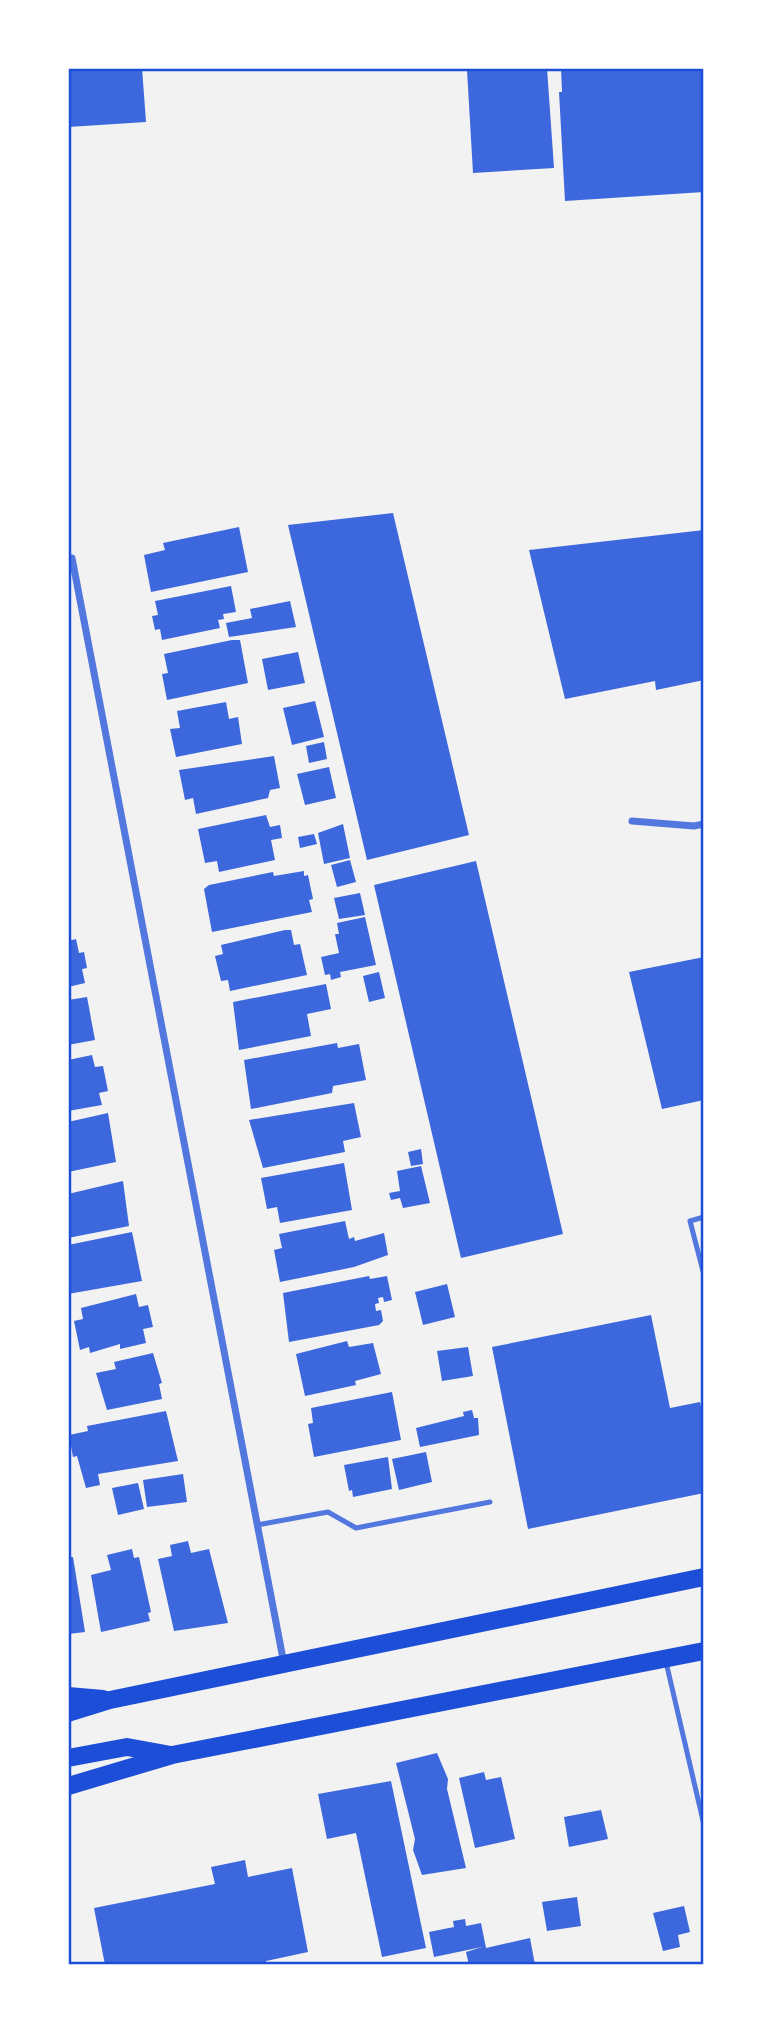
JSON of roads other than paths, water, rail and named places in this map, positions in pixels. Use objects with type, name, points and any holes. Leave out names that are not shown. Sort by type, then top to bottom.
[{"type":"main road","points":[[68,1713],[110,1700],[704,1577]]},
{"type":"main road","points":[[68,1786],[172,1755],[704,1651]]},
{"type":"main road","points":[[68,1696],[110,1700]]},
{"type":"main road","points":[[68,1758],[128,1747],[172,1755]]},
{"type":"street","points":[[70,558],[284,1665]]},
{"type":"street","points":[[632,821],[704,824]]},
{"type":"lane","points":[[704,1217],[690,1221],[704,1275]]},
{"type":"lane","points":[[257,1525],[328,1512],[356,1528],[490,1502]]},
{"type":"lane","points":[[665,1658],[680,1710],[704,1825]]}]
